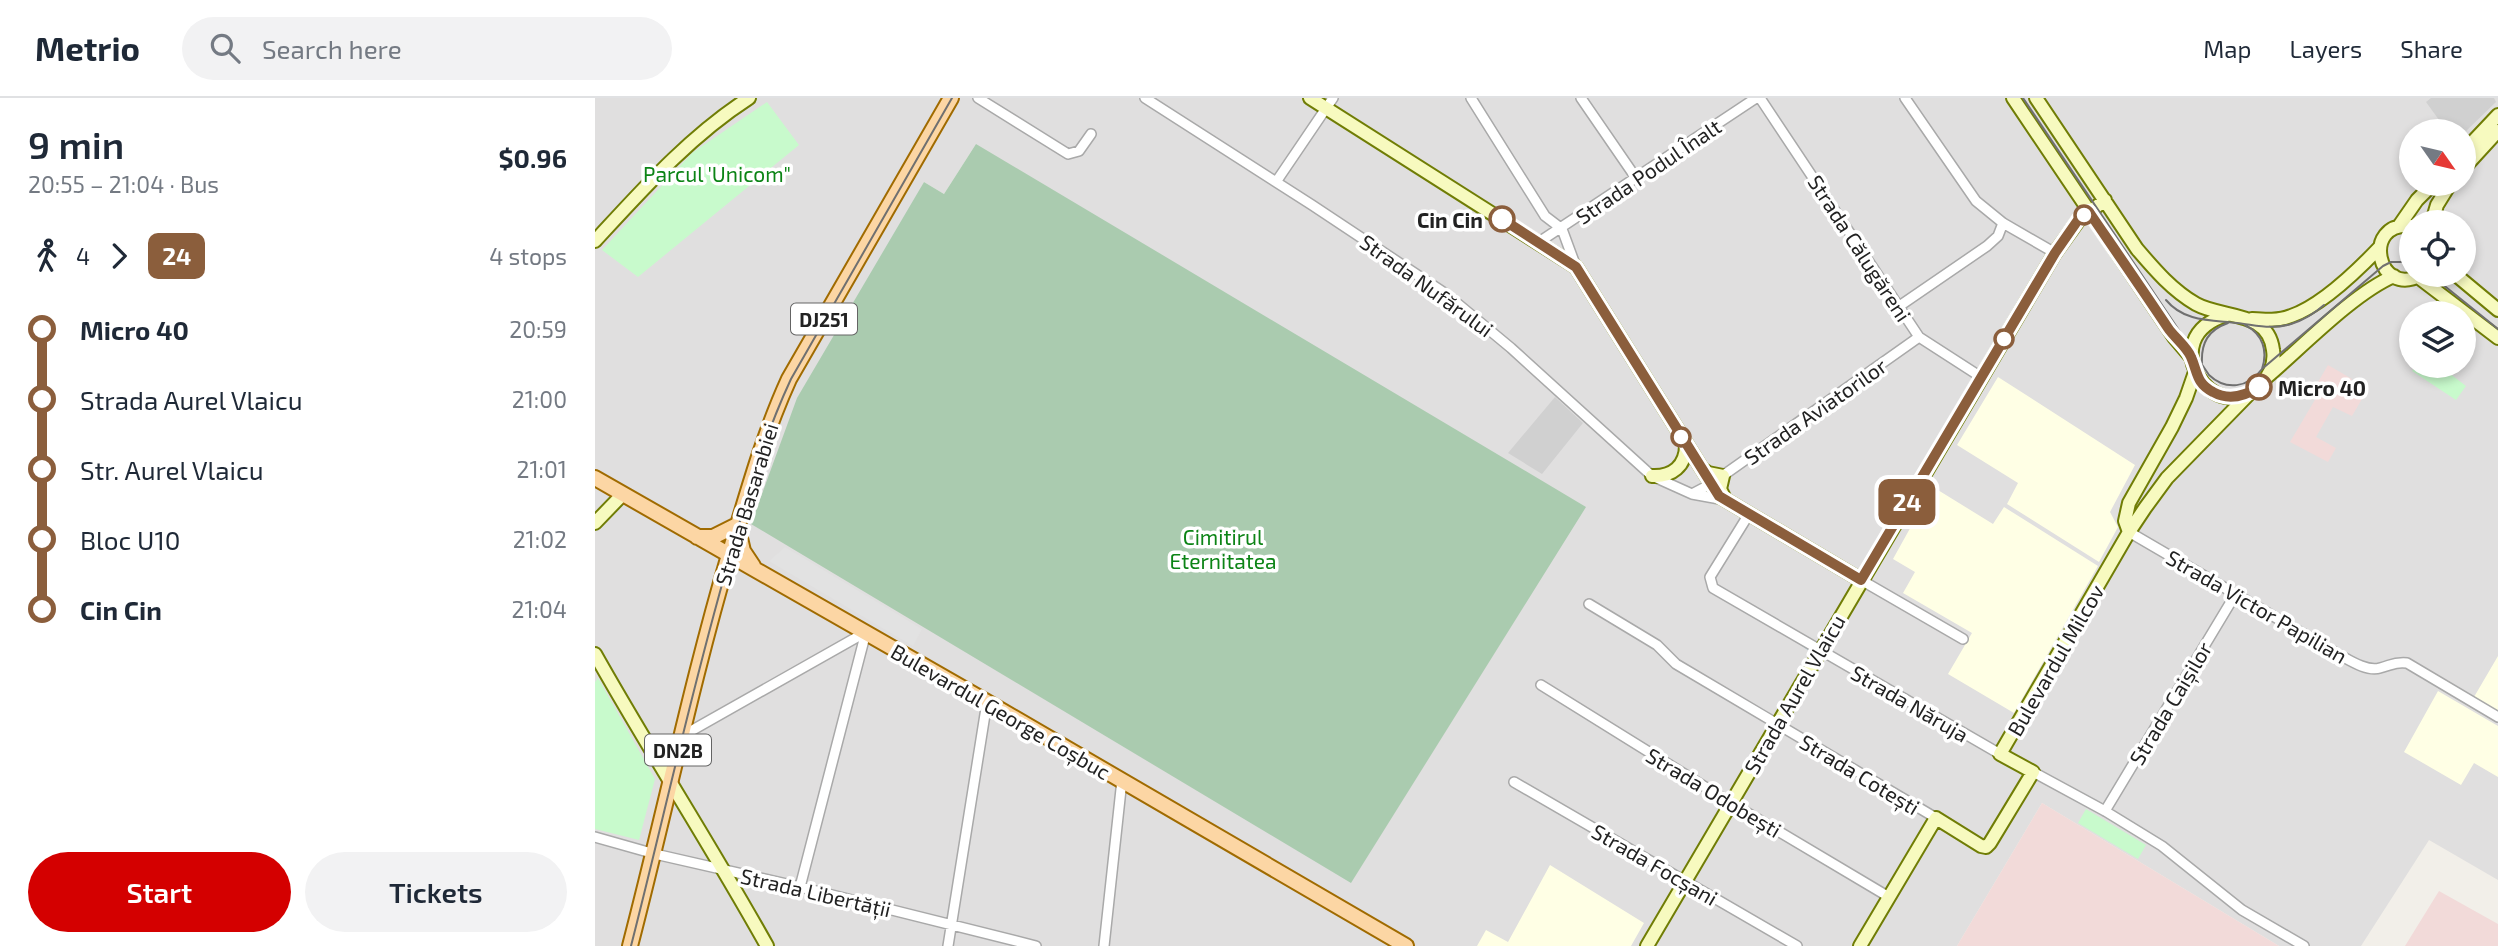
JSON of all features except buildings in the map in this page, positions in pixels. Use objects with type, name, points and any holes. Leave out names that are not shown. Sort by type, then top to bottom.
[{"type":"main road","points":[[595,241],[692,142],[749,98]]},
{"type":"main road","name":"Strada Basarabiei","points":[[630,946],[721,581],[757,458],[789,379],[951,98]]},
{"type":"main road","points":[[1310,98],[1329,103],[1576,267],[1700,468],[1725,500],[1861,580]]},
{"type":"main road","points":[[2013,98],[2174,337],[2191,357],[2199,380],[2214,393],[2232,397],[2250,393],[2352,304],[2381,282],[2394,276]]},
{"type":"main road","points":[[2036,98],[2137,249],[2175,290],[2199,305],[2252,320],[2291,317],[2308,308],[2380,247],[2386,234],[2399,229]]},
{"type":"main road","points":[[2476,138],[2498,115]]},
{"type":"main road","points":[[2476,155],[2498,131]]},
{"type":"main road","name":"Strada Aurel Vlaicu","points":[[1647,946],[2055,253],[2078,220],[2105,200]]},
{"type":"main road","points":[[2380,247],[2383,267],[2399,277]]},
{"type":"main road","points":[[2433,287],[2498,338]]},
{"type":"main road","points":[[2470,287],[2498,310]]},
{"type":"main road","points":[[2191,357],[2201,329],[2209,322],[2227,315]]},
{"type":"main road","points":[[2252,320],[2263,328],[2271,343],[2273,361],[2268,377]]},
{"type":"main road","name":"Bulevardul Milcov","points":[[2129,532],[2125,520],[2129,503],[2172,427],[2195,372]]},
{"type":"main road","name":"Bulevardul Milcov","points":[[2033,772],[2000,754],[2129,532],[2167,478],[2250,393]]},
{"type":"main road","points":[[1651,476],[1666,475],[1677,469],[1684,458],[1686,445]]},
{"type":"main road","points":[[1700,468],[1723,476],[1720,489],[1725,500]]},
{"type":"main road","name":"Bulevardul George Coșbuc","points":[[595,478],[1406,946]]},
{"type":"main road","points":[[595,523],[623,494]]},
{"type":"main road","points":[[697,537],[713,537],[737,525],[743,551],[759,572]]},
{"type":"main road","points":[[721,581],[736,573],[759,572]]},
{"type":"main road","points":[[595,654],[670,784],[725,870],[767,946]]},
{"type":"main road","points":[[1860,946],[1936,818],[1981,846],[1986,846],[2033,772]]},
{"type":"street","points":[[978,98],[1068,154],[1079,151],[1091,134]]},
{"type":"street","name":"Strada Nufărului","points":[[1145,98],[1446,294],[1511,348],[1651,476],[1692,494],[1725,500]]},
{"type":"street","points":[[1471,98],[1545,216],[1562,229],[1576,267]]},
{"type":"street","points":[[1581,98],[1636,178]]},
{"type":"street","name":"Strada Podul Înalt","points":[[1539,242],[1758,98]]},
{"type":"street","name":"Strada Călugăreni","points":[[1758,98],[1919,338],[1981,377]]},
{"type":"street","points":[[1905,98],[1976,201],[2003,223],[2055,253]]},
{"type":"street","points":[[1276,182],[1329,103]]},
{"type":"street","points":[[1898,307],[1987,246],[1998,236],[2003,223]]},
{"type":"street","name":"Strada Aviatorilor","points":[[1711,484],[1919,338]]},
{"type":"street","points":[[1692,494],[1711,484]]},
{"type":"street","name":"Strada Năruja","points":[[1749,514],[1710,578],[1711,585],[1819,651],[2000,754]]},
{"type":"street","name":"Strada Victor Papilian","points":[[2129,532],[2358,664],[2379,669],[2393,662],[2407,663],[2498,717]]},
{"type":"street","points":[[1861,580],[1963,639]]},
{"type":"street","name":"Strada Caișilor","points":[[2105,811],[2235,595]]},
{"type":"street","name":"Strada Cotești","points":[[1589,604],[1657,645],[1676,664],[1936,818]]},
{"type":"street","points":[[682,736],[866,632]]},
{"type":"street","points":[[800,887],[866,632]]},
{"type":"street","name":"Strada Odobești","points":[[1541,685],[1889,897]]},
{"type":"street","points":[[948,946],[987,702]]},
{"type":"street","points":[[2033,772],[2162,846],[2242,910],[2304,946]]},
{"type":"street","points":[[1104,946],[1122,780]]},
{"type":"street","name":"Strada Focșani","points":[[1514,782],[1797,946]]},
{"type":"street","name":"Strada Libertății","points":[[595,837],[1036,946]]},
{"type":"shaded area","points":[[595,98],[2498,98],[2498,880],[2429,840],[2361,946],[2279,946],[2042,803],[1957,946],[595,946]],"holes":[[[976,144],[751,524],[924,182],[944,194]]]},
{"type":"shaded area","points":[[2431,98],[2494,98],[2496,102],[2476,121],[2476,119],[2438,119],[2426,102]]},
{"type":"shaded area","points":[[2328,365],[2352,379],[2350,383],[2366,392],[2352,416],[2333,407],[2316,437],[2336,448],[2328,462],[2290,442],[2316,398],[2311,394]]},
{"type":"shaded area","points":[[1998,377],[2135,465],[2110,512],[2118,527],[2099,562],[2007,504],[2018,483],[1957,445]]},
{"type":"shaded area","points":[[1555,397],[1583,423],[1542,474],[1508,453]]},
{"type":"shaded area","points":[[1933,487],[1993,524],[2004,507],[2098,566],[2014,713],[1948,674],[1972,633],[1903,593],[1915,572],[1893,559]]},
{"type":"shaded area","points":[[785,547],[922,629],[913,646],[769,561]]},
{"type":"shaded area","points":[[2498,656],[2498,711],[2474,697]]},
{"type":"shaded area","points":[[2438,691],[2498,726],[2498,777],[2474,763],[2461,785],[2404,752]]},
{"type":"shaded area","points":[[2042,803],[2279,946],[1957,946]]},
{"type":"shaded area","points":[[1550,865],[1644,923],[1631,946],[1477,946],[1486,930],[1508,942]]},
{"type":"shaded area","points":[[2439,891],[2498,924],[2498,946],[2405,946]]},
{"type":"green space","name":"Parcul 'Unicom\"","points":[[767,102],[799,145],[638,277],[602,250],[692,153]]},
{"type":"green space","name":"Cimitirul Eternitatea","points":[[976,144],[1586,507],[1351,883],[751,524],[797,398],[924,182],[944,194]]},
{"type":"green space","points":[[2423,378],[2456,378],[2466,386],[2456,400]]},
{"type":"green space","points":[[598,678],[655,779],[639,840],[595,829],[595,682]]},
{"type":"green space","points":[[2086,809],[2146,845],[2138,859],[2078,823]]},
{"type":"waterway","points":[[1797,641],[1814,653]]},
{"type":"waterway","points":[[1704,791],[1725,805]]},
{"type":"tram line","points":[[631,946],[690,704],[749,491],[772,423],[791,379],[952,98]]},
{"type":"tram line","points":[[2023,98],[2209,375],[2222,383],[2237,385],[2250,380],[2383,266],[2399,262]]},
{"type":"tram line","points":[[2446,287],[2498,329]]},
{"type":"tram line","points":[[2166,300],[2181,312],[2199,319],[2271,327],[2296,322],[2324,305]]},
{"type":"tram line","points":[[2202,363],[2207,338],[2215,329],[2228,323]]},
{"type":"tram line","points":[[2245,325],[2256,333],[2263,344],[2262,369]]},
{"type":"bus line","name":"24","points":[[1502,219],[1576,267],[1719,496],[1861,580],[2055,253],[2078,220],[2089,212],[2174,337],[2191,357],[2199,380],[2214,393],[2223,396],[2241,396],[2259,387]]},
{"type":"place","name":"Cin Cin","points":[[1502,219]]},
{"type":"place","name":"Micro 40","points":[[2259,387]]}]
